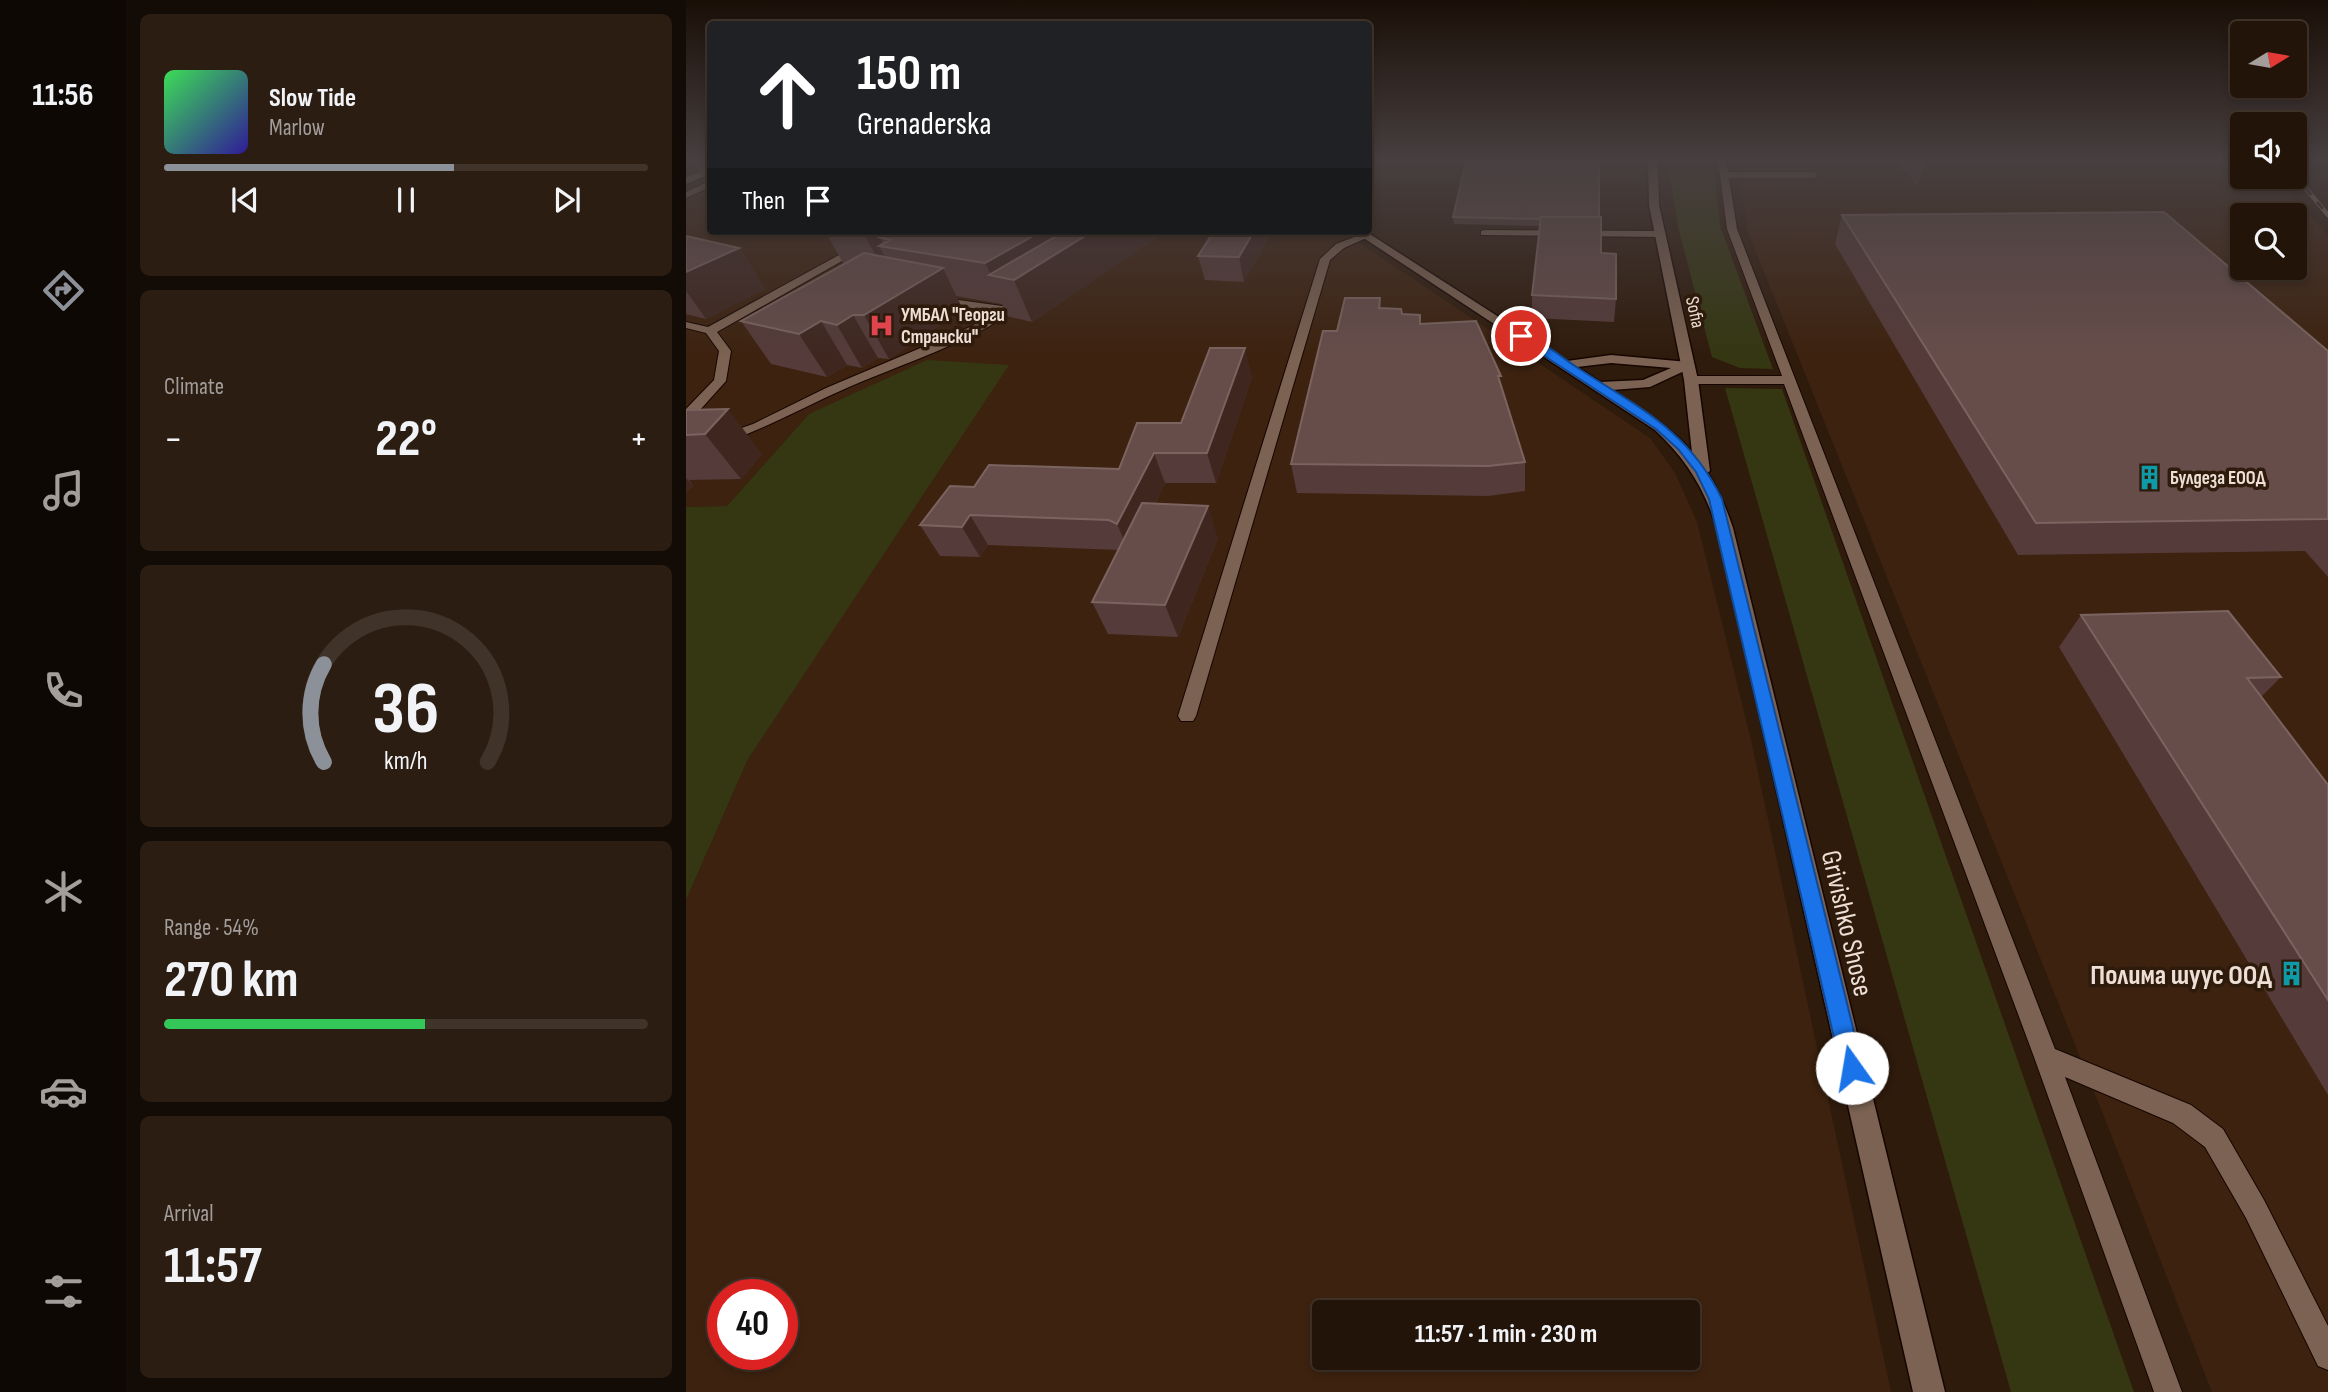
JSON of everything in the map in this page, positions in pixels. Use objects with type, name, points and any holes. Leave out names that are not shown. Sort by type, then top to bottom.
[{"type":"street","name":"Sofia","points":[[1659,226],[1689,373],[1702,471]]},
{"type":"street","points":[[1364,235],[1660,427],[1683,447],[1702,471]]},
{"type":"street","points":[[1565,365],[1611,359],[1689,373]]},
{"type":"street","points":[[1597,386],[1645,384],[1689,373]]},
{"type":"street","name":"Grivishko Shose","points":[[1702,471],[1716,499],[1728,542],[1928,1392]]},
{"type":"lane","points":[[1732,226],[1783,380],[2046,1057],[2168,1392]]},
{"type":"lane","points":[[1485,233],[1661,234]]},
{"type":"lane","points":[[710,331],[872,240],[849,235]]},
{"type":"lane","points":[[1187,716],[1325,259],[1340,246],[1360,235]]},
{"type":"lane","points":[[686,451],[758,427],[841,385],[974,329],[1011,308],[919,296]]},
{"type":"lane","points":[[686,325],[710,331],[725,351],[720,381],[686,417]]},
{"type":"lane","points":[[1689,373],[1727,380],[1783,380]]},
{"type":"lane","points":[[2046,1057],[2182,1114],[2214,1138],[2255,1209],[2328,1356]]},
{"type":"shaded area","points":[[686,226],[707,226],[707,235],[1348,235],[1650,438],[1675,473],[1697,522],[1751,740],[1891,1392],[686,1392],[686,900],[748,759],[809,414],[727,506],[686,507]]},
{"type":"shaded area","points":[[1747,226],[2230,226],[2230,280],[2307,280],[2307,226],[2320,226],[2328,235],[2328,1392],[2212,1392]]},
{"type":"green space","points":[[1720,226],[1773,369],[1740,368],[1712,357],[1678,227]]},
{"type":"green space","points":[[927,360],[1009,365],[748,759],[686,900],[686,507],[727,506],[809,414]]},
{"type":"green space","points":[[1725,388],[1782,389],[2134,1392],[2011,1392]]},
{"type":"building","points":[[1540,226],[1601,226],[1601,253],[1616,254],[1616,299],[1532,295]]},
{"type":"building","name":"Булдеза ЕООД","points":[[1849,226],[2180,226],[2230,268],[2230,280],[2244,280],[2328,351],[2328,519],[2036,523]]},
{"type":"building","points":[[1035,235],[985,263],[879,246],[890,240],[879,237]]},
{"type":"building","points":[[1058,235],[1087,235],[1014,280],[989,275]]},
{"type":"building","points":[[1211,235],[1252,235],[1239,257],[1198,256]]},
{"type":"building","points":[[686,236],[739,248],[686,272]]},
{"type":"building","points":[[864,253],[943,268],[864,315],[853,315],[837,325],[821,321],[799,334],[741,321]]},
{"type":"building","points":[[1345,298],[1380,298],[1379,308],[1401,309],[1402,314],[1420,315],[1420,324],[1476,321],[1501,376],[1498,376],[1525,462],[1488,466],[1291,464],[1323,331],[1337,331]]},
{"type":"building","points":[[1210,348],[1245,348],[1207,453],[1154,453],[1117,524],[1109,520],[970,515],[962,527],[920,525],[950,486],[974,487],[989,465],[1119,469],[1137,423],[1181,423]]},
{"type":"building","points":[[728,409],[705,434],[686,435],[686,410]]},
{"type":"building","points":[[1142,503],[1208,506],[1165,605],[1092,602]]},
{"type":"building","points":[[2228,611],[2281,677],[2247,678],[2328,785],[2328,1000],[2081,615]]},
{"type":"place","name":"УМБАЛ \"Георги Странски\"","points":[[881,325]]},
{"type":"place","name":"Булдеза ЕООД","points":[[2150,477]]},
{"type":"place","name":"Полима шуус ООД","points":[[2292,974]]},
{"type":"route","points":[[1521,336],[1660,427],[1683,447],[1702,471],[1716,499],[1852,1068]]}]
